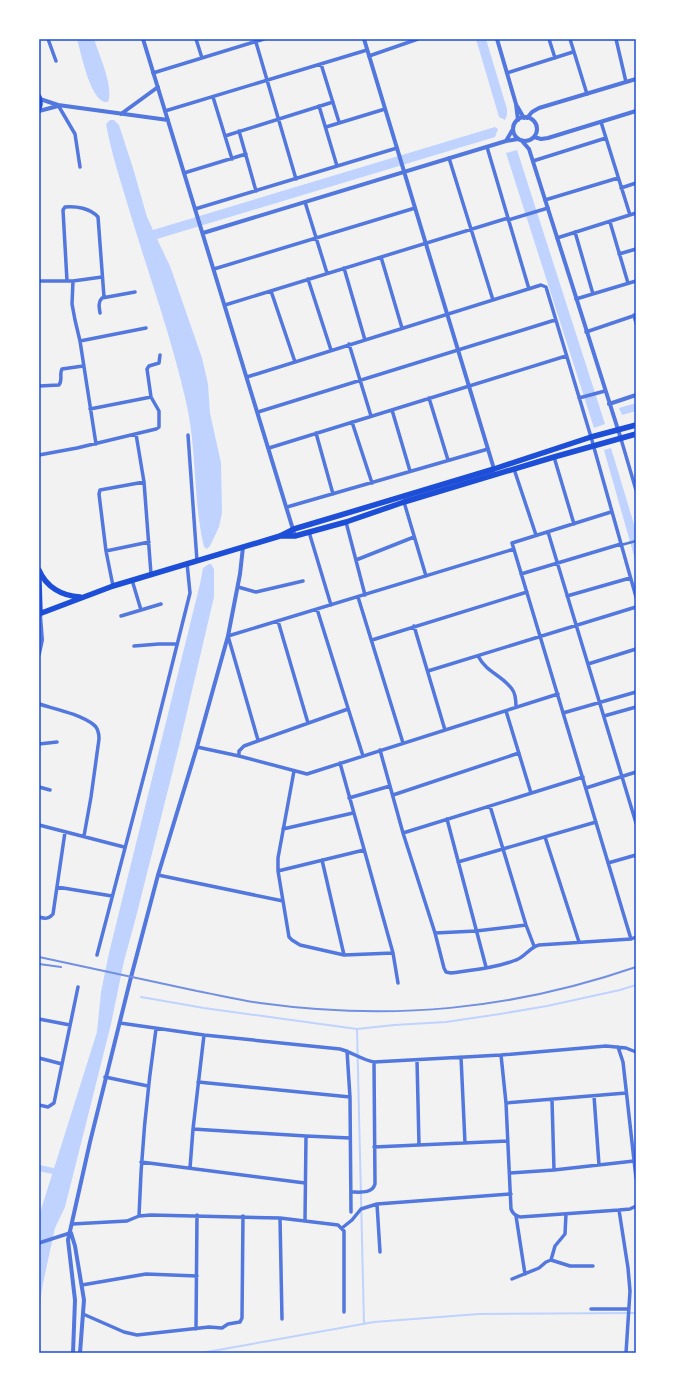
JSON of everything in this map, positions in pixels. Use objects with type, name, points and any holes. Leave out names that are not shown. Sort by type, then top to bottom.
[{"type":"main road","points":[[39,98],[39,108]]},
{"type":"main road","points":[[39,580],[39,614],[113,586],[280,536],[294,529],[636,425]]},
{"type":"main road","points":[[280,536],[295,536],[346,522],[404,502],[636,434]]},
{"type":"main road","points":[[39,570],[45,582],[55,590],[74,597],[82,597]]},
{"type":"street","points":[[48,39],[56,61]]},
{"type":"street","points":[[143,39],[295,536]]},
{"type":"street","points":[[196,39],[202,58]]},
{"type":"street","points":[[154,73],[255,40],[264,39]]},
{"type":"street","points":[[364,39],[494,469]]},
{"type":"street","points":[[369,56],[418,39]]},
{"type":"street","points":[[497,39],[516,104],[518,120]]},
{"type":"street","points":[[549,39],[555,58]]},
{"type":"street","points":[[570,39],[587,94]]},
{"type":"street","points":[[616,39],[626,82]]},
{"type":"street","points":[[255,40],[296,179]]},
{"type":"street","points":[[165,111],[367,50]]},
{"type":"street","points":[[507,73],[573,52]]},
{"type":"street","points":[[321,64],[339,122]]},
{"type":"street","points":[[506,141],[513,129],[514,124],[518,120],[526,118],[539,108],[636,79]]},
{"type":"street","points":[[121,114],[158,87]]},
{"type":"street","points":[[213,96],[232,158]]},
{"type":"street","points":[[39,98],[58,105],[168,120]]},
{"type":"street","points":[[226,136],[333,102]]},
{"type":"street","points":[[516,104],[526,118],[533,121],[536,127],[537,131],[529,149]]},
{"type":"street","points":[[39,111],[58,105]]},
{"type":"street","points":[[58,105],[75,134],[80,167]]},
{"type":"street","points":[[319,106],[337,166]]},
{"type":"street","points":[[326,127],[385,109]]},
{"type":"street","points":[[203,233],[506,141],[525,141],[533,138],[548,138],[636,111]]},
{"type":"street","points":[[601,122],[630,215]]},
{"type":"street","points":[[513,129],[515,136],[529,149],[636,490]]},
{"type":"street","points":[[239,131],[256,191]]},
{"type":"street","points":[[533,161],[606,138]]},
{"type":"street","points":[[487,147],[529,289]]},
{"type":"street","points":[[195,209],[397,148]]},
{"type":"street","points":[[184,173],[246,154]]},
{"type":"street","points":[[449,158],[493,300]]},
{"type":"street","points":[[545,200],[618,178]]},
{"type":"street","points":[[621,188],[636,183]]},
{"type":"street","points":[[305,202],[327,273]]},
{"type":"street","points":[[67,281],[63,210],[65,207],[78,206],[94,213],[98,217],[104,297]]},
{"type":"street","points":[[214,269],[415,208]]},
{"type":"street","points":[[225,305],[470,229],[548,208]]},
{"type":"street","points":[[557,238],[636,213]]},
{"type":"street","points":[[610,222],[628,283]]},
{"type":"street","points":[[574,232],[593,294]]},
{"type":"street","points":[[619,254],[636,249]]},
{"type":"street","points":[[381,257],[402,328]]},
{"type":"street","points":[[344,268],[364,340]]},
{"type":"street","points":[[39,281],[73,281],[102,277]]},
{"type":"street","points":[[308,279],[331,350]]},
{"type":"street","points":[[73,281],[72,304],[74,320],[80,341],[96,444]]},
{"type":"street","points":[[576,299],[636,281]]},
{"type":"street","points":[[247,376],[541,285],[546,287],[636,597]]},
{"type":"street","points":[[271,291],[295,362]]},
{"type":"street","points":[[100,313],[99,300],[104,297],[134,292]]},
{"type":"street","points":[[586,332],[635,315],[636,323]]},
{"type":"street","points":[[258,412],[556,320]]},
{"type":"street","points":[[80,341],[146,328]]},
{"type":"street","points":[[350,344],[371,416]]},
{"type":"street","points":[[39,455],[96,444],[159,427],[159,412],[151,397],[147,369],[149,366],[159,363],[160,355]]},
{"type":"street","points":[[269,448],[566,356]]},
{"type":"street","points":[[39,386],[59,385],[61,383],[62,369],[84,366]]},
{"type":"street","points":[[579,398],[605,391]]},
{"type":"street","points":[[609,404],[636,395]]},
{"type":"street","points":[[90,409],[151,397]]},
{"type":"street","points":[[429,398],[448,460]]},
{"type":"street","points":[[392,410],[410,472]]},
{"type":"street","points":[[352,422],[372,482]]},
{"type":"street","points":[[316,433],[333,494]]},
{"type":"street","points":[[136,434],[144,482],[151,574]]},
{"type":"street","points":[[188,434],[197,561]]},
{"type":"street","points":[[287,507],[488,449]]},
{"type":"street","points":[[554,457],[574,524]]},
{"type":"street","points":[[514,469],[536,535]]},
{"type":"street","points":[[113,586],[106,551],[99,494],[100,490],[144,482]]},
{"type":"street","points":[[404,502],[426,576]]},
{"type":"street","points":[[612,512],[512,543],[631,939]]},
{"type":"street","points":[[346,522],[365,595]]},
{"type":"street","points":[[308,532],[331,605]]},
{"type":"street","points":[[548,532],[622,777],[635,814],[636,823]]},
{"type":"street","points":[[356,560],[414,538]]},
{"type":"street","points":[[522,574],[636,541]]},
{"type":"street","points":[[106,551],[149,542]]},
{"type":"street","points":[[73,1353],[76,1300],[68,1244],[72,1224],[106,1077],[158,875],[197,747],[228,636],[238,587],[243,547]]},
{"type":"street","points":[[228,636],[514,549]]},
{"type":"street","points":[[97,955],[190,593],[187,563]]},
{"type":"street","points":[[567,596],[630,578]]},
{"type":"street","points":[[132,580],[141,610]]},
{"type":"street","points":[[238,587],[256,592],[303,581]]},
{"type":"street","points":[[372,640],[527,592]]},
{"type":"street","points":[[358,597],[403,743]]},
{"type":"street","points":[[121,616],[161,604]]},
{"type":"street","points":[[428,671],[636,607]]},
{"type":"street","points":[[317,609],[363,756]]},
{"type":"street","points":[[39,614],[42,640],[39,654]]},
{"type":"street","points":[[278,621],[308,723]]},
{"type":"street","points":[[414,626],[446,730]]},
{"type":"street","points":[[228,636],[258,740]]},
{"type":"street","points":[[134,646],[177,644]]},
{"type":"street","points":[[588,664],[636,649]]},
{"type":"street","points":[[478,656],[489,670],[512,688],[515,696],[516,707]]},
{"type":"street","points":[[563,713],[636,692]]},
{"type":"street","points":[[197,747],[239,756],[307,774],[558,694]]},
{"type":"street","points":[[39,704],[81,718],[95,725],[99,732],[91,797],[84,836]]},
{"type":"street","points":[[604,716],[636,707]]},
{"type":"street","points":[[239,756],[239,751],[244,746],[348,709]]},
{"type":"street","points":[[506,711],[531,793]]},
{"type":"street","points":[[39,744],[57,742]]},
{"type":"street","points":[[380,750],[403,833],[446,972],[451,973],[486,968],[516,960],[534,946],[544,944],[631,939],[636,937]]},
{"type":"street","points":[[393,795],[519,753]]},
{"type":"street","points":[[340,763],[393,953],[398,983]]},
{"type":"street","points":[[294,771],[279,848],[278,871],[289,937],[300,945],[344,955],[393,953]]},
{"type":"street","points":[[586,788],[636,772]]},
{"type":"street","points":[[403,833],[582,777]]},
{"type":"street","points":[[349,798],[390,786]]},
{"type":"street","points":[[39,787],[50,790]]},
{"type":"street","points":[[490,806],[502,850],[534,946]]},
{"type":"street","points":[[283,829],[353,813]]},
{"type":"street","points":[[447,819],[486,968]]},
{"type":"street","points":[[458,862],[596,822]]},
{"type":"street","points":[[39,825],[124,847]]},
{"type":"street","points":[[39,917],[46,919],[53,914],[65,832]]},
{"type":"street","points":[[544,837],[579,942]]},
{"type":"street","points":[[278,871],[364,850]]},
{"type":"street","points":[[608,863],[636,855]]},
{"type":"street","points":[[322,860],[344,955]]},
{"type":"street","points":[[158,875],[283,901]]},
{"type":"street","points":[[58,887],[112,896]]},
{"type":"street","points":[[435,934],[526,925]]},
{"type":"street","points":[[39,1105],[48,1107],[54,1103],[78,987]]},
{"type":"street","points":[[39,1019],[70,1025]]},
{"type":"street","points":[[120,1023],[204,1035],[340,1049],[374,1062],[501,1055],[602,1047],[618,1047],[631,1049],[636,1052]]},
{"type":"street","points":[[138,1216],[148,1086],[156,1029]]},
{"type":"street","points":[[190,1168],[204,1035]]},
{"type":"street","points":[[618,1047],[623,1062],[636,1178]]},
{"type":"street","points":[[347,1051],[350,1097],[351,1212]]},
{"type":"street","points":[[501,1055],[506,1103],[511,1209],[516,1216],[525,1274]]},
{"type":"street","points":[[461,1057],[465,1143]]},
{"type":"street","points":[[39,1058],[62,1064]]},
{"type":"street","points":[[417,1060],[419,1145]]},
{"type":"street","points":[[351,1192],[369,1191],[374,1188],[375,1184],[374,1062]]},
{"type":"street","points":[[106,1077],[148,1086]]},
{"type":"street","points":[[198,1082],[350,1097]]},
{"type":"street","points":[[506,1103],[552,1100],[626,1092]]},
{"type":"street","points":[[594,1096],[599,1165]]},
{"type":"street","points":[[552,1100],[554,1170]]},
{"type":"street","points":[[193,1129],[350,1138]]},
{"type":"street","points":[[305,1220],[306,1136]]},
{"type":"street","points":[[374,1147],[508,1141]]},
{"type":"street","points":[[510,1173],[554,1170],[634,1161]]},
{"type":"street","points":[[141,1162],[305,1182]]},
{"type":"street","points":[[342,1228],[352,1220],[361,1209],[377,1204],[511,1194]]},
{"type":"street","points":[[377,1204],[380,1252]]},
{"type":"street","points":[[516,1216],[520,1217],[619,1210],[630,1209],[636,1206]]},
{"type":"street","points":[[619,1210],[630,1291],[626,1353]]},
{"type":"street","points":[[551,1260],[555,1246],[565,1234],[566,1214]]},
{"type":"street","points":[[72,1224],[127,1221],[138,1216],[147,1215],[197,1215],[280,1218],[338,1225],[342,1228],[344,1236],[344,1312]]},
{"type":"street","points":[[196,1329],[197,1215]]},
{"type":"street","points":[[83,1314],[130,1334],[211,1327],[222,1328],[228,1324],[239,1323],[242,1320],[243,1216]]},
{"type":"street","points":[[280,1218],[282,1319]]},
{"type":"street","points":[[39,1243],[71,1233]]},
{"type":"street","points":[[71,1233],[82,1285],[83,1314],[80,1353]]},
{"type":"street","points":[[512,1279],[539,1268],[551,1260],[572,1267],[593,1266]]},
{"type":"street","points":[[82,1285],[146,1274],[197,1276]]},
{"type":"street","points":[[590,1309],[629,1309]]},
{"type":"water","points":[[77,39],[94,39],[108,80],[108,102],[100,99],[95,93],[87,75]]},
{"type":"water","points":[[476,39],[486,39],[507,109],[505,120],[499,117]]},
{"type":"water","points":[[110,120],[114,120],[119,125],[147,217],[153,230],[495,127],[498,129],[495,137],[157,239],[170,266],[202,358],[208,384],[210,413],[221,463],[222,513],[219,527],[207,549],[204,547],[198,512],[192,441],[187,406],[167,331],[113,155],[106,124]]},
{"type":"water","points":[[517,150],[605,424],[594,428],[506,153]]},
{"type":"water","points":[[636,403],[636,411],[622,415],[619,408]]},
{"type":"water","points":[[611,448],[636,531],[636,563],[604,450]]},
{"type":"water","points":[[211,564],[214,569],[214,597],[179,746],[124,961],[111,1024],[65,1207],[55,1228],[42,1288],[39,1314],[39,1216],[97,1032],[101,992],[109,953],[203,568]]},
{"type":"waterway","points":[[141,997],[204,1008],[357,1029],[446,1022],[500,1014],[547,1006],[636,985]]},
{"type":"waterway","points":[[357,1029],[364,1324]]},
{"type":"waterway","points":[[39,1168],[53,1171]]},
{"type":"waterway","points":[[201,1353],[374,1322],[479,1314],[636,1313]]},
{"type":"railway","points":[[39,957],[252,1002],[356,1011],[404,1011],[450,1008],[497,1002],[589,982],[636,967]]},
{"type":"railway","points":[[39,964],[61,967]]}]
